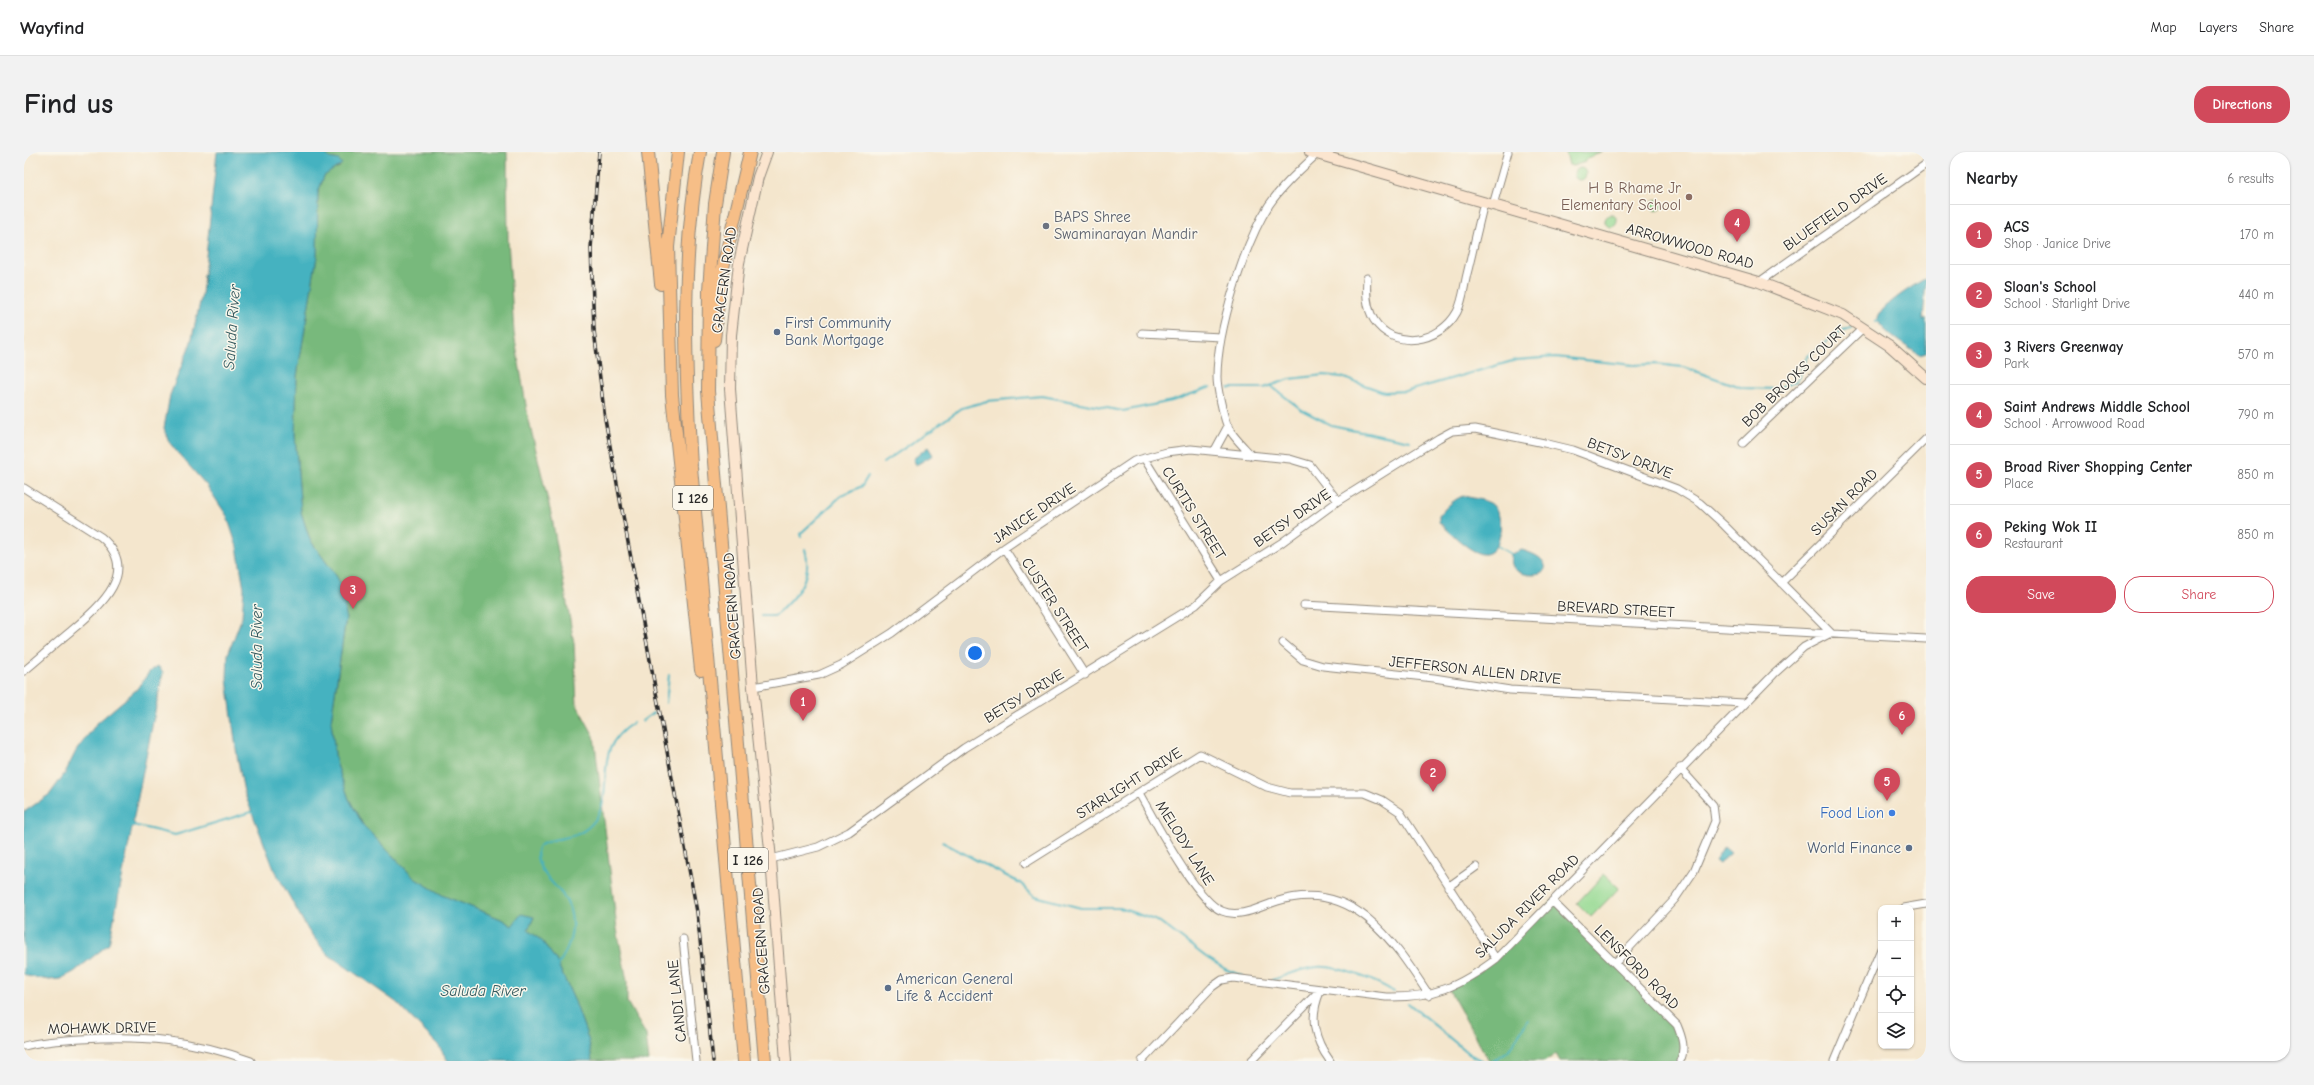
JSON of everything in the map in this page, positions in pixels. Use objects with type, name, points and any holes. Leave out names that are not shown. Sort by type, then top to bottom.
[{"type":"highway","points":[[648,152],[704,696],[725,844]]},
{"type":"highway","points":[[672,395],[668,247],[671,200],[678,152]]},
{"type":"highway","name":"I 126","points":[[700,152],[690,237],[684,345],[691,467],[744,1061]]},
{"type":"highway","name":"I 126","points":[[723,152],[715,204],[709,291],[708,391],[766,1061]]},
{"type":"highway","points":[[708,391],[721,276],[750,152]]},
{"type":"street","name":"GRACERN ROAD","points":[[767,152],[758,178],[739,263],[731,335],[730,367],[754,687],[771,858],[786,1061]]},
{"type":"street","points":[[1367,278],[1368,307],[1374,319],[1382,329],[1403,340],[1430,336],[1442,330],[1457,311],[1488,204],[1508,152]]},
{"type":"street","points":[[1252,456],[1228,426],[1216,379],[1221,337],[1243,261],[1254,233],[1269,205],[1313,153]]},
{"type":"street","name":"ARROWWOOD ROAD","points":[[1313,153],[1759,282],[1826,307],[1890,346],[1926,378]]},
{"type":"street","name":"BLUEFIELD DRIVE","points":[[1759,282],[1926,164]]},
{"type":"street","name":"BOB BROOKS COURT","points":[[1743,443],[1862,328]]},
{"type":"street","points":[[1142,332],[1221,337]]},
{"type":"street","points":[[1215,450],[1228,426]]},
{"type":"street","name":"BETSY DRIVE","points":[[771,858],[818,847],[849,832],[964,748],[1085,675],[1149,632],[1196,605],[1221,581],[1281,543],[1338,501],[1439,438],[1452,432],[1475,429],[1573,450],[1677,489],[1700,503],[1724,525],[1831,633]]},
{"type":"street","name":"SUSAN ROAD","points":[[1781,583],[1926,439]]},
{"type":"street","name":"JANICE DRIVE","points":[[754,687],[819,675],[841,665],[892,633],[1004,548],[1134,461],[1191,449],[1215,450],[1252,456],[1290,459],[1310,465],[1338,501]]},
{"type":"street","name":"CURTIS STREET","points":[[1144,458],[1221,581]]},
{"type":"street","points":[[24,488],[101,537],[110,545],[116,555],[118,567],[115,581],[109,594],[99,607],[24,672]]},
{"type":"street","name":"CUSTER STREET","points":[[1004,548],[1085,675]]},
{"type":"street","name":"BREVARD STREET","points":[[1304,605],[1926,638]]},
{"type":"street","name":"SALUDA RIVER ROAD","points":[[1142,1061],[1212,987],[1222,980],[1247,980],[1386,997],[1429,995],[1465,980],[1496,959],[1680,768],[1804,647],[1831,633]]},
{"type":"street","name":"JEFFERSON ALLEN DRIVE","points":[[1283,643],[1303,660],[1323,666],[1434,678],[1510,690],[1744,704]]},
{"type":"street","name":"STARLIGHT DRIVE","points":[[1026,863],[1200,754],[1217,761],[1252,782],[1290,793],[1365,793],[1382,800],[1400,812],[1496,959]]},
{"type":"street","points":[[1615,963],[1676,898],[1694,871],[1715,822],[1713,806],[1680,768]]},
{"type":"street","name":"MELODY LANE","points":[[1139,793],[1202,895],[1222,911],[1238,913],[1254,910],[1278,901],[1307,895],[1321,896],[1339,902],[1362,914],[1383,932],[1402,954],[1429,995]]},
{"type":"street","points":[[1448,887],[1476,867]]},
{"type":"street","name":"LENSFORD ROAD","points":[[1552,901],[1677,1025],[1683,1040],[1683,1055],[1680,1061]]},
{"type":"street","points":[[1914,906],[1926,904]]},
{"type":"street","name":"CANDI LANE","points":[[684,939],[696,1061]]},
{"type":"street","points":[[1834,1061],[1878,956]]},
{"type":"street","points":[[1251,1061],[1321,989]]},
{"type":"street","points":[[1321,989],[1315,1005],[1313,1022],[1320,1047],[1330,1061]]},
{"type":"street","name":"MOHAWK DRIVE","points":[[24,1046],[46,1041],[113,1037],[166,1039],[206,1046],[251,1061]]},
{"type":"green space","points":[[325,152],[507,152],[508,240],[514,333],[528,417],[552,518],[574,643],[577,705],[594,736],[617,929],[627,981],[627,1002],[646,1035],[649,1061],[592,1061],[589,1041],[575,1002],[556,960],[542,941],[528,930],[534,917],[512,926],[501,919],[444,896],[414,878],[363,825],[349,799],[336,762],[331,722],[346,617],[344,591],[337,577],[310,540],[301,512],[295,435],[297,376],[317,256],[318,193],[324,176],[332,170],[340,167],[336,159],[329,158]]},
{"type":"green space","points":[[1566,152],[1603,152],[1587,158],[1585,162],[1573,166],[1569,165]]},
{"type":"green space","points":[[1578,168],[1582,168],[1586,174],[1582,180],[1578,180],[1574,176],[1574,172]]},
{"type":"green space","points":[[1657,199],[1661,201],[1663,205],[1661,209],[1657,211],[1653,209],[1651,205],[1653,201]]},
{"type":"green space","points":[[1609,215],[1613,215],[1617,221],[1613,227],[1609,227],[1605,223],[1605,219]]},
{"type":"green space","points":[[1604,874],[1619,888],[1591,917],[1577,903]]},
{"type":"green space","points":[[1552,901],[1677,1025],[1683,1040],[1680,1061],[1560,1061],[1556,1054],[1545,1061],[1489,1061],[1448,988],[1481,971]]},
{"type":"water","name":"Saluda River","points":[[217,152],[325,152],[329,158],[339,160],[342,164],[324,176],[318,193],[317,256],[297,376],[295,435],[301,512],[310,540],[337,577],[344,591],[346,617],[331,721],[336,762],[349,799],[363,825],[414,878],[444,896],[501,919],[512,926],[521,914],[534,917],[528,930],[542,941],[556,960],[575,1002],[589,1041],[592,1061],[448,1061],[438,1045],[396,1002],[326,953],[308,930],[274,869],[244,792],[237,756],[227,679],[228,654],[242,617],[244,588],[237,547],[227,516],[207,486],[169,442],[164,428],[170,395],[191,342],[202,294]]},
{"type":"water","points":[[1926,278],[1923,320],[1926,318],[1926,353],[1919,355],[1889,334],[1880,324],[1878,319],[1879,314],[1890,303]]},
{"type":"water","points":[[928,447],[933,455],[916,465],[913,459]]},
{"type":"water","points":[[1463,496],[1490,503],[1496,509],[1499,517],[1500,536],[1493,551],[1486,554],[1478,553],[1457,539],[1439,522],[1439,516],[1444,510]]},
{"type":"water","points":[[1522,550],[1541,559],[1545,566],[1545,571],[1538,574],[1528,575],[1516,570],[1512,564],[1511,554]]},
{"type":"water","points":[[158,666],[163,672],[133,821],[135,825],[132,828],[109,944],[74,972],[60,979],[49,980],[27,976],[24,974],[24,812],[50,794],[65,773],[76,751],[97,723],[136,690],[150,671]]},
{"type":"water","points":[[1724,847],[1731,853],[1719,864],[1715,861]]},
{"type":"waterway","points":[[1875,322],[1880,321]]},
{"type":"waterway","points":[[1229,388],[1264,388],[1290,379],[1324,375],[1341,377],[1384,392],[1408,391],[1516,360],[1555,357],[1634,365],[1655,364],[1683,367],[1743,388],[1775,389],[1797,381],[1807,357],[1840,331],[1851,328]]},
{"type":"waterway","points":[[1271,386],[1302,410],[1331,425],[1410,441]]},
{"type":"waterway","points":[[883,463],[962,408],[987,401],[1042,396],[1123,411],[1172,401],[1211,387]]},
{"type":"waterway","points":[[801,537],[800,534],[841,496],[862,486],[868,476]]},
{"type":"waterway","points":[[1497,546],[1511,554]]},
{"type":"waterway","points":[[762,616],[775,616],[801,587],[807,569],[805,549]]},
{"type":"waterway","points":[[666,703],[669,675]]},
{"type":"waterway","points":[[642,721],[653,713]]},
{"type":"waterway","points":[[556,967],[562,959],[570,941],[572,931],[571,912],[562,894],[540,867],[537,854],[538,847],[552,840],[581,832],[595,820],[601,808],[604,796],[607,758],[612,745],[620,734],[633,723]]},
{"type":"waterway","points":[[133,825],[175,835],[251,812],[254,814]]},
{"type":"waterway","points":[[942,842],[1020,883],[1035,896],[1081,908],[1120,908],[1160,922],[1206,957],[1225,969],[1242,976]]},
{"type":"waterway","points":[[1272,980],[1305,969],[1325,967],[1346,971],[1378,983],[1394,992]]},
{"type":"waterway","points":[[1408,1003],[1469,1054],[1482,1061]]},
{"type":"waterway","points":[[1493,1061],[1508,1051],[1528,1020]]},
{"type":"railway","points":[[599,152],[591,248],[594,330],[605,419],[697,912],[713,1061]]},
{"type":"place","name":"H B Rhame Jr Elementary School","points":[[1689,197]]},
{"type":"place","name":"BAPS Shree Swaminarayan Mandir","points":[[1046,226]]},
{"type":"place","name":"Saint Andrews Middle School","points":[[1737,242]]},
{"type":"place","name":"First Community Bank Mortgage","points":[[777,332]]},
{"type":"place","name":"3 Rivers Greenway","points":[[353,609]]},
{"type":"place","name":"ACS","points":[[803,721]]},
{"type":"place","name":"Peking Wok II","points":[[1902,735]]},
{"type":"place","name":"Sloan's School","points":[[1433,792]]},
{"type":"place","name":"Broad River Shopping Center","points":[[1887,801]]},
{"type":"place","name":"Food Lion","points":[[1892,813]]},
{"type":"place","name":"World Finance","points":[[1909,848]]},
{"type":"place","name":"American General Life & Accident","points":[[888,988]]}]
